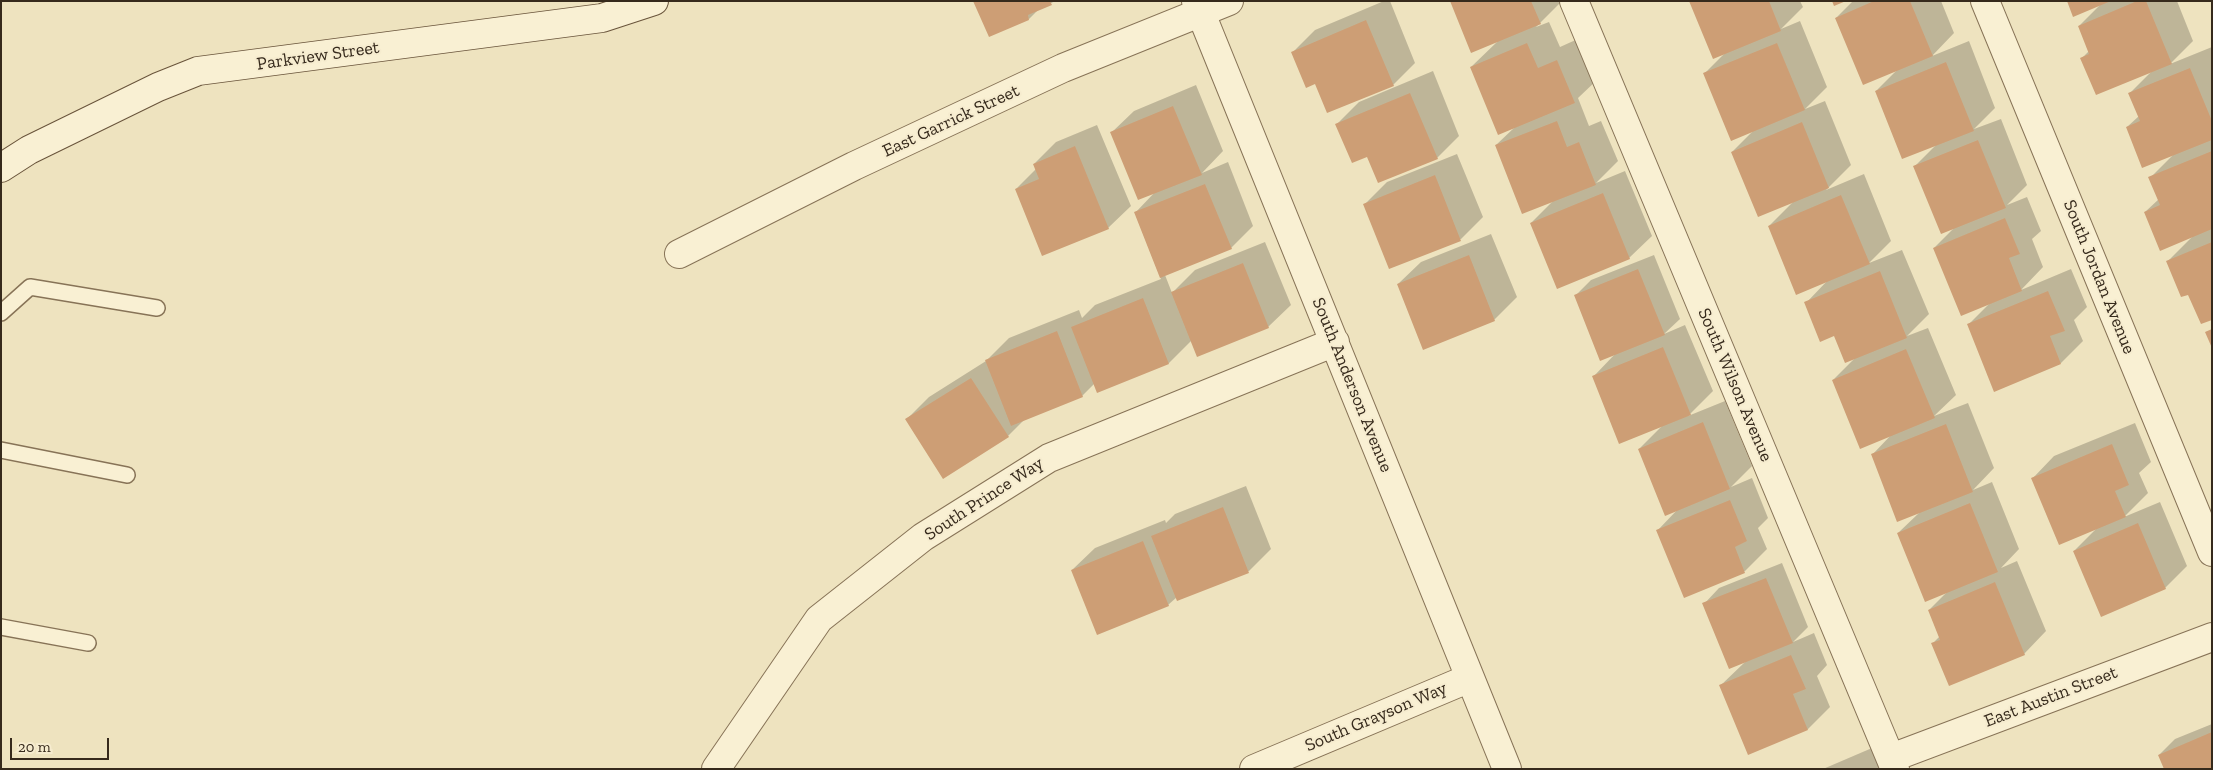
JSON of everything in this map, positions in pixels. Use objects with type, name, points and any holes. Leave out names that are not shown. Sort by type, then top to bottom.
[{"type":"street","name":"Parkview Street","points":[[1,168],[38,146],[158,87],[198,71],[602,18],[654,1]]},
{"type":"street","name":"East Garrick Street","points":[[679,254],[854,166],[1063,68],[1198,7],[1229,1]]},
{"type":"street","name":"South Wilson Avenue","points":[[1574,1],[1893,763]]},
{"type":"street","name":"South Jordan Avenue","points":[[1985,1],[2212,552]]},
{"type":"street","name":"South Anderson Avenue","points":[[1198,7],[1507,769]]},
{"type":"street","name":"South Prince Way","points":[[716,769],[819,619],[923,537],[1049,458],[1335,342]]},
{"type":"street","name":"East Austin Street","points":[[1893,763],[2212,637]]},
{"type":"street","name":"South Grayson Way","points":[[1254,769],[1470,678]]},
{"type":"lane","points":[[1,313],[30,287],[157,308]]},
{"type":"lane","points":[[1,450],[127,474]]},
{"type":"lane","points":[[1,627],[88,643]]},
{"type":"building","points":[[973,1],[1050,1],[1052,5],[1028,15],[1029,20],[989,37]]},
{"type":"building","points":[[1450,1],[1531,1],[1541,24],[1471,53]]},
{"type":"building","points":[[1689,1],[1769,1],[1781,31],[1713,59]]},
{"type":"building","points":[[1832,1],[1846,1],[1834,6]]},
{"type":"building","points":[[1874,1],[1910,1],[1933,56],[1863,85],[1835,18]]},
{"type":"building","points":[[2067,1],[2111,1],[2073,17]]},
{"type":"building","points":[[2137,1],[2146,1],[2172,64],[2096,95],[2080,58],[2089,54],[2078,26]]},
{"type":"building","points":[[1366,20],[1394,86],[1327,113],[1315,84],[1306,88],[1291,52]]},
{"type":"building","points":[[1527,43],[1538,68],[1557,60],[1575,103],[1498,135],[1470,67]]},
{"type":"building","points":[[1777,43],[1805,110],[1731,141],[1703,73]]},
{"type":"building","points":[[1946,62],[1974,131],[1902,159],[1875,91]]},
{"type":"building","points":[[2190,68],[2212,121],[2212,140],[2142,168],[2126,127],[2140,121],[2128,93]]},
{"type":"building","points":[[1410,93],[1438,159],[1378,183],[1367,157],[1352,163],[1335,124]]},
{"type":"building","points":[[1173,106],[1202,175],[1138,200],[1110,132]]},
{"type":"building","points":[[1557,121],[1567,147],[1579,142],[1596,185],[1522,214],[1495,145]]},
{"type":"building","points":[[1802,122],[1829,188],[1758,217],[1731,152]]},
{"type":"building","points":[[1978,140],[2006,208],[1941,234],[1913,166]]},
{"type":"building","points":[[1075,146],[1109,229],[1042,256],[1015,189],[1039,179],[1033,164]]},
{"type":"building","points":[[2212,151],[2212,229],[2160,251],[2144,212],[2160,205],[2148,177]]},
{"type":"building","points":[[1435,175],[1461,241],[1389,269],[1363,204]]},
{"type":"building","points":[[1205,184],[1232,249],[1160,278],[1134,212]]},
{"type":"building","points":[[1603,193],[1630,259],[1557,289],[1530,223]]},
{"type":"building","points":[[1841,195],[1870,264],[1796,295],[1768,226]]},
{"type":"building","points":[[2005,218],[2020,254],[2009,258],[2022,291],[1961,316],[1933,248]]},
{"type":"building","points":[[2212,242],[2212,320],[2201,324],[2188,295],[2181,297],[2166,261]]},
{"type":"building","points":[[1469,255],[1495,321],[1423,350],[1397,284]]},
{"type":"building","points":[[1243,263],[1269,328],[1197,357],[1171,292]]},
{"type":"building","points":[[1638,269],[1665,335],[1600,361],[1574,295]]},
{"type":"building","points":[[1880,271],[1907,338],[1845,363],[1834,336],[1820,342],[1804,302]]},
{"type":"building","points":[[2048,291],[2065,331],[2050,336],[2061,364],[1994,392],[1967,324]]},
{"type":"building","points":[[1143,298],[1169,364],[1097,393],[1071,327]]},
{"type":"building","points":[[2212,329],[2212,348],[2205,332]]},
{"type":"building","points":[[1057,331],[1083,397],[1011,426],[985,360]]},
{"type":"building","points":[[1663,347],[1691,415],[1619,444],[1592,376]]},
{"type":"building","points":[[1906,349],[1935,418],[1860,449],[1832,380]]},
{"type":"building","points":[[971,378],[1009,437],[943,479],[905,419]]},
{"type":"building","points":[[1703,422],[1730,489],[1665,516],[1638,449]]},
{"type":"building","points":[[1946,424],[1973,492],[1897,522],[1871,454]]},
{"type":"building","points":[[2112,444],[2129,485],[2115,491],[2126,517],[2059,545],[2031,478]]},
{"type":"building","points":[[1730,500],[1747,541],[1735,547],[1745,573],[1684,598],[1656,530]]},
{"type":"building","points":[[1970,503],[1998,572],[1925,602],[1897,533]]},
{"type":"building","points":[[1223,507],[1249,573],[1177,601],[1151,536]]},
{"type":"building","points":[[2138,523],[2166,589],[2101,617],[2073,551]]},
{"type":"building","points":[[1143,541],[1169,606],[1097,635],[1071,570]]},
{"type":"building","points":[[1766,578],[1793,643],[1729,669],[1702,603]]},
{"type":"building","points":[[1995,582],[2025,655],[1949,686],[1931,643],[1940,640],[1928,610]]},
{"type":"building","points":[[1791,655],[1806,689],[1793,694],[1808,730],[1748,755],[1719,685]]},
{"type":"building","points":[[2212,732],[2212,769],[2164,769],[2158,755]]}]
